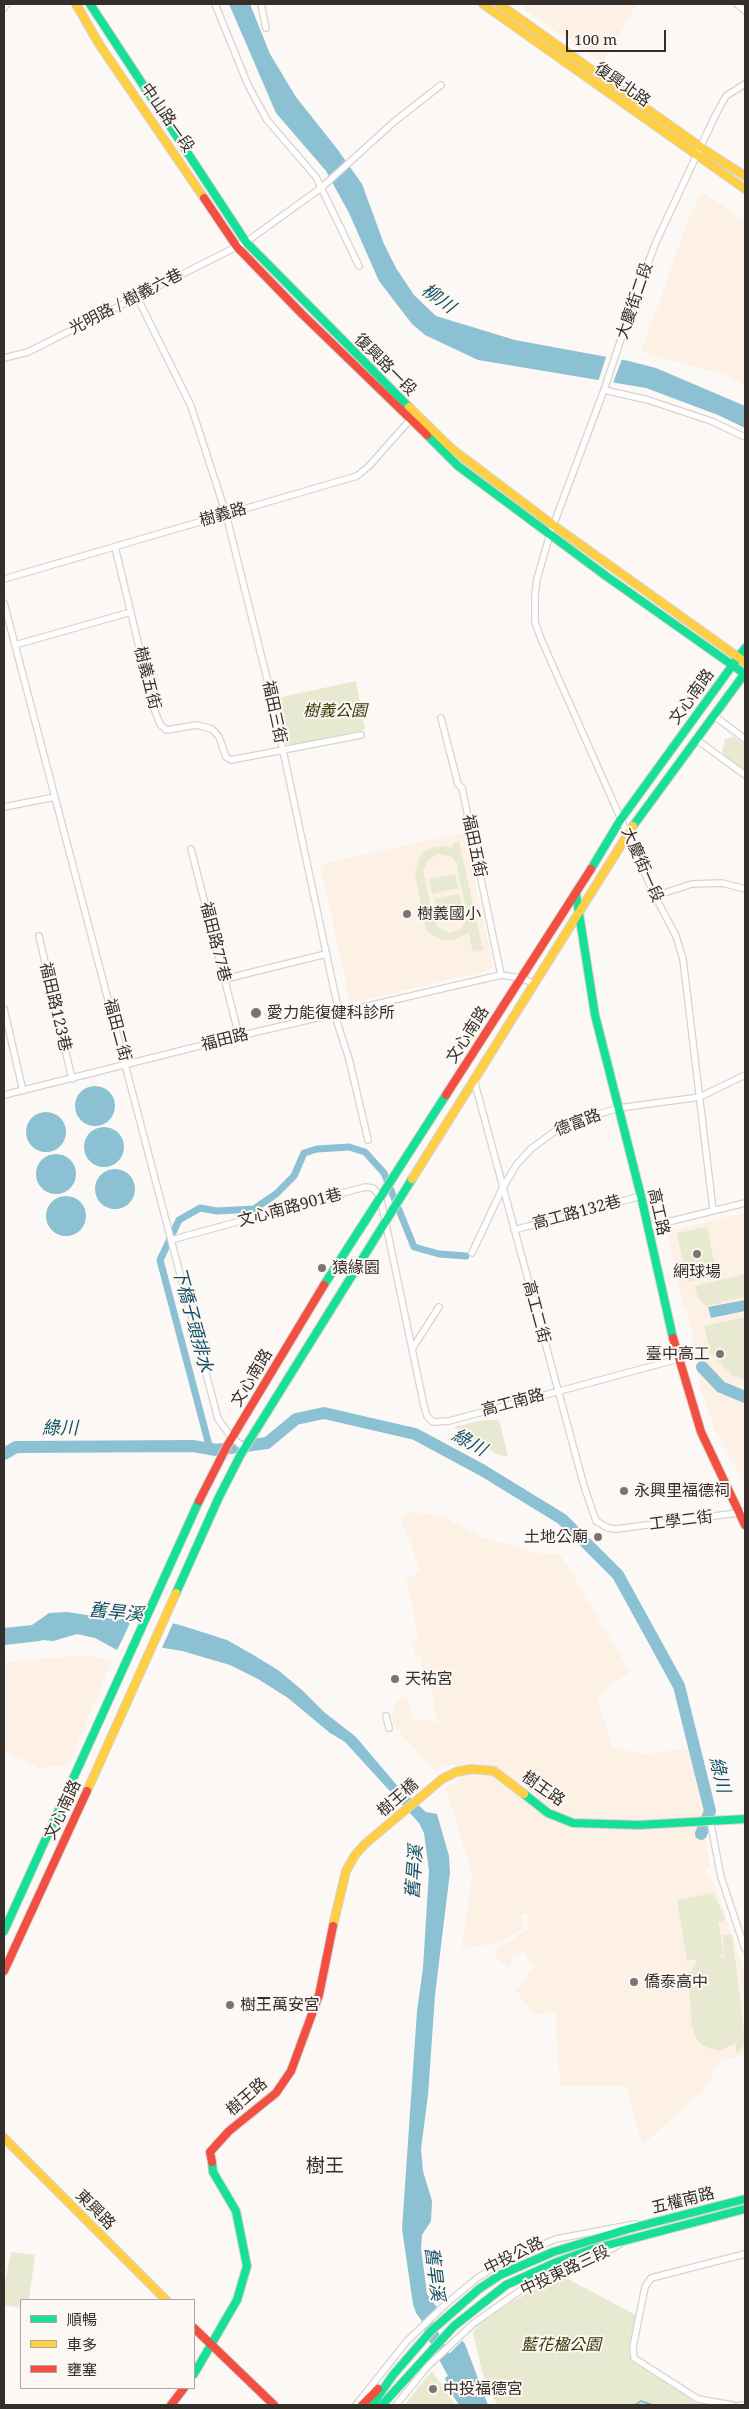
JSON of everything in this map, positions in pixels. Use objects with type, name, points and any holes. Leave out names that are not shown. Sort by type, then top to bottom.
[{"type":"main road","name":"中山路一段","points":[[76,4],[99,44],[237,247]]},
{"type":"main road","name":"復興路一段","points":[[90,4],[246,242],[410,409],[452,450],[553,525],[742,660]]},
{"type":"main road","name":"復興北路","points":[[483,4],[699,150],[745,176]]},
{"type":"main road","name":"復興北路","points":[[503,5],[699,150],[745,189]]},
{"type":"main road","name":"復興路一段","points":[[237,247],[409,421],[458,466],[745,673]]},
{"type":"main road","name":"文心南路","points":[[4,1931],[133,1650],[192,1516],[227,1446],[380,1196],[576,894],[621,819],[732,665],[742,660],[745,648]]},
{"type":"main road","name":"文心南路","points":[[4,1971],[96,1772],[219,1497],[243,1451],[628,833],[745,673]]},
{"type":"main road","name":"高工路","points":[[576,894],[595,1016],[641,1196],[678,1360],[701,1432],[742,1513],[745,1525]]},
{"type":"main road","name":"樹王路","points":[[438,1782],[463,1770],[494,1771],[548,1813],[574,1823],[639,1825],[698,1820],[745,1819]]},
{"type":"main road","name":"樹王橋","points":[[376,1834],[438,1782]]},
{"type":"main road","name":"樹王路","points":[[195,2372],[237,2300],[247,2266],[236,2212],[213,2172],[210,2152],[229,2131],[276,2093],[290,2071],[319,1995],[337,1905],[346,1871],[355,1855],[376,1834]]},
{"type":"main road","name":"東興路","points":[[4,2138],[165,2299]]},
{"type":"main road","name":"五權南路","points":[[628,2229],[745,2199]]},
{"type":"main road","name":"五權南路","points":[[631,2238],[745,2209]]},
{"type":"main road","name":"中投公路","points":[[372,2405],[393,2375],[431,2331],[479,2289],[500,2275],[554,2252],[628,2229]]},
{"type":"main road","name":"中投公路","points":[[382,2405],[454,2326],[506,2285],[557,2262],[631,2238]]},
{"type":"main road","points":[[195,2329],[274,2405]]},
{"type":"main road","points":[[362,2405],[393,2375]]},
{"type":"main road","points":[[171,2405],[183,2389]]},
{"type":"street","points":[[4,8],[7,4]]},
{"type":"street","points":[[215,4],[248,85],[268,120],[316,178],[358,266]]},
{"type":"street","points":[[261,4],[266,28]]},
{"type":"street","points":[[737,4],[745,11]]},
{"type":"street","points":[[497,14],[503,5]]},
{"type":"street","name":"大慶街二段","points":[[550,534],[605,389],[630,312],[656,242],[726,96],[745,84]]},
{"type":"street","name":"光明路 / 樹義六巷","points":[[4,358],[28,352],[246,242],[321,188],[356,158],[394,121],[442,85]]},
{"type":"street","name":"福田三街","points":[[137,296],[191,406],[226,514],[272,699],[339,1013],[337,1022],[349,1059],[368,1140]]},
{"type":"street","points":[[605,389],[648,400],[711,421],[745,437]]},
{"type":"street","points":[[409,421],[410,409]]},
{"type":"street","name":"樹義路","points":[[4,579],[357,476],[369,466],[409,421]]},
{"type":"street","name":"大慶街一段","points":[[550,534],[537,579],[536,622],[655,896],[676,936],[683,959],[713,1210]]},
{"type":"street","name":"樹義五街","points":[[115,547],[154,708],[160,724],[166,730],[197,725],[212,729],[219,737],[226,757],[231,760],[282,750]]},
{"type":"street","name":"福田二街","points":[[4,603],[218,1419],[243,1451]]},
{"type":"street","points":[[15,645],[131,612]]},
{"type":"street","points":[[713,715],[745,739]]},
{"type":"street","name":"福田五街","points":[[442,718],[458,784],[462,788],[501,975]]},
{"type":"street","points":[[282,750],[361,735]]},
{"type":"street","points":[[697,740],[745,775]]},
{"type":"street","points":[[4,807],[55,796]]},
{"type":"street","name":"福田路77巷","points":[[191,849],[239,1036]]},
{"type":"street","points":[[655,896],[692,884],[722,883],[745,889]]},
{"type":"street","name":"福田路123巷","points":[[38,936],[72,1079]]},
{"type":"street","points":[[225,979],[326,954]]},
{"type":"street","name":"福田路","points":[[4,1095],[239,1036],[501,975],[521,978],[533,983]]},
{"type":"street","points":[[4,1009],[23,1090]]},
{"type":"street","name":"德富路","points":[[472,1253],[502,1189],[517,1164],[544,1138],[572,1122],[619,1108],[700,1096],[745,1075]]},
{"type":"street","name":"高工二街","points":[[474,1080],[502,1189],[592,1513],[601,1525],[616,1529]]},
{"type":"street","name":"文心南路901巷","points":[[171,1240],[365,1188],[373,1188],[380,1196]]},
{"type":"street","points":[[380,1196],[384,1222]]},
{"type":"street","name":"高工路132巷","points":[[514,1230],[641,1196]]},
{"type":"street","points":[[647,1226],[745,1203]]},
{"type":"street","name":"高工南路","points":[[384,1222],[427,1416],[433,1422],[449,1421],[678,1360]]},
{"type":"street","points":[[412,1349],[439,1308]]},
{"type":"street","name":"工學二街","points":[[616,1529],[742,1513]]},
{"type":"street","points":[[386,1716],[389,1728]]},
{"type":"street","points":[[714,1820],[721,1877],[745,1949]]},
{"type":"street","points":[[356,2405],[407,2341],[461,2291],[503,2261],[534,2246],[556,2239],[626,2224],[657,2222]]},
{"type":"street","name":"中投東路三段","points":[[396,2405],[422,2373],[474,2323],[524,2288],[595,2259],[631,2238]]},
{"type":"street","points":[[732,2405],[698,2400],[634,2358],[633,2347],[645,2287],[651,2278],[745,2254]]},
{"type":"street","points":[[740,2405],[745,2405]]},
{"type":"shaded area","points":[[524,4],[637,4],[602,63],[525,10]]},
{"type":"shaded area","points":[[702,192],[745,220],[745,385],[723,374],[641,352],[688,221]]},
{"type":"shaded area","name":"樹義國小","points":[[464,833],[493,965],[490,970],[350,1003],[320,864]]},
{"type":"shaded area","name":"臺中高工","points":[[745,1212],[745,1485],[714,1427],[701,1390],[689,1318],[686,1307],[683,1306],[667,1232]]},
{"type":"shaded area","points":[[413,1512],[444,1517],[481,1537],[542,1554],[560,1554],[630,1672],[596,1696],[613,1748],[645,1754],[692,1748],[710,1868],[705,1869],[716,1889],[745,1973],[745,2054],[720,2062],[702,2092],[642,2145],[626,2086],[560,2086],[555,2011],[535,2015],[516,1991],[534,1967],[523,1950],[519,1956],[512,1955],[510,1968],[497,1959],[496,1948],[510,1942],[520,1933],[529,1930],[528,1914],[522,1914],[523,1929],[500,1942],[462,1949],[472,1874],[446,1788],[459,1780],[455,1764],[442,1766],[437,1774],[395,1727],[391,1716],[396,1703],[403,1697],[409,1702],[412,1719],[437,1722],[430,1680],[426,1680],[420,1655],[416,1656],[411,1642],[419,1639],[406,1580],[421,1571],[400,1517]]},
{"type":"shaded area","points":[[87,1655],[112,1661],[68,1765],[39,1768],[4,1751],[4,1662]]},
{"type":"green space","name":"樹義公園","points":[[356,681],[365,730],[293,745],[283,743],[272,699]]},
{"type":"green space","points":[[733,737],[745,744],[745,771],[726,758],[722,752],[725,739]]},
{"type":"green space","points":[[459,842],[483,950],[473,952],[469,933],[452,940],[444,940],[432,935],[426,929],[415,874],[419,858],[424,852],[434,847],[445,846],[453,848],[453,843]],"holes":[[[438,854],[452,857],[456,862],[468,918],[461,929],[450,933],[439,928],[435,923],[423,872],[428,860]]]},
{"type":"green space","points":[[455,874],[458,888],[432,894],[429,879]]},
{"type":"green space","points":[[459,894],[463,908],[437,913],[434,899]]},
{"type":"green space","name":"網球場","points":[[707,1227],[717,1276],[687,1282],[677,1233]]},
{"type":"green space","points":[[745,1274],[745,1297],[706,1306],[698,1298],[695,1286]]},
{"type":"green space","points":[[745,1317],[745,1380],[733,1376],[711,1354],[704,1326]]},
{"type":"green space","points":[[484,1420],[498,1420],[500,1423],[508,1457],[497,1454],[454,1427]]},
{"type":"green space","points":[[713,1893],[726,1920],[718,1922],[724,1954],[718,1955],[725,1959],[723,1935],[732,1934],[745,2039],[743,2047],[737,2053],[735,2043],[720,2051],[703,2046],[696,2038],[692,2026],[688,1976],[698,1959],[687,1961],[677,1900]]},
{"type":"green space","points":[[11,2252],[35,2255],[29,2299],[20,2299],[20,2308],[4,2305],[4,2288]]},
{"type":"green space","name":"藍花楹公園","points":[[562,2276],[636,2315],[629,2354],[696,2403],[702,2405],[497,2405],[483,2375],[473,2333],[478,2325],[509,2303]]},
{"type":"green space","points":[[432,2371],[455,2405],[405,2405],[417,2389]]},
{"type":"water","points":[[229,4],[250,4],[270,54],[296,97],[362,184],[384,244],[396,268],[414,295],[436,316],[515,340],[629,361],[656,368],[745,406],[745,428],[718,415],[646,388],[478,360],[425,335],[412,324],[379,281],[349,213],[326,171],[276,113]]},
{"type":"water","points":[[95,1086],[106,1089],[112,1095],[115,1106],[112,1117],[106,1123],[95,1126],[84,1123],[78,1117],[75,1106],[78,1095],[84,1089]]},
{"type":"water","points":[[46,1112],[57,1115],[63,1121],[66,1132],[63,1143],[57,1149],[46,1152],[35,1149],[29,1143],[26,1132],[29,1121],[35,1115]]},
{"type":"water","points":[[104,1127],[115,1130],[121,1136],[124,1147],[121,1158],[115,1164],[104,1167],[93,1164],[87,1158],[84,1147],[87,1136],[93,1130]]},
{"type":"water","points":[[56,1154],[67,1157],[73,1163],[76,1174],[73,1185],[67,1191],[56,1194],[45,1191],[39,1185],[36,1174],[39,1163],[45,1157]]},
{"type":"water","points":[[115,1169],[126,1172],[132,1178],[135,1189],[132,1200],[126,1206],[115,1209],[104,1206],[98,1200],[95,1189],[98,1178],[104,1172]]},
{"type":"water","points":[[66,1196],[77,1199],[83,1205],[86,1216],[83,1227],[77,1233],[66,1236],[55,1233],[49,1227],[46,1216],[49,1205],[55,1199]]},
{"type":"water","points":[[745,1300],[745,1311],[711,1318],[708,1307]]},
{"type":"water","name":"舊旱溪","points":[[67,1612],[119,1620],[134,1614],[180,1625],[227,1640],[278,1670],[324,1712],[356,1737],[400,1789],[426,1812],[437,1814],[449,1856],[450,1872],[435,1995],[428,2095],[421,2149],[423,2171],[432,2201],[431,2221],[422,2235],[421,2248],[427,2294],[465,2344],[488,2405],[459,2405],[450,2391],[445,2378],[448,2376],[451,2381],[459,2379],[457,2369],[416,2313],[402,2229],[429,1871],[424,1833],[419,1823],[345,1742],[330,1733],[288,1698],[258,1679],[230,1665],[182,1651],[122,1641],[117,1650],[95,1638],[77,1634],[53,1641],[4,1638],[4,1628],[32,1625],[49,1613]]},
{"type":"pier","points":[[607,354],[622,359],[613,383],[598,382]]},
{"type":"pier","points":[[135,1612],[174,1621],[161,1650],[123,1643],[119,1651],[117,1651]]},
{"type":"pier","points":[[440,2307],[464,2339],[445,2358],[422,2325]]},
{"type":"waterway","name":"下橋子頭排水","points":[[210,1449],[160,1260],[179,1220],[200,1208],[217,1211],[254,1209],[276,1194],[294,1176],[304,1153],[317,1149],[349,1147],[365,1152],[384,1173],[414,1247],[439,1254],[466,1256]]},
{"type":"waterway","points":[[702,1367],[721,1387],[745,1397]]},
{"type":"waterway","name":"綠川","points":[[4,1454],[16,1447],[193,1446],[216,1450],[267,1443],[296,1419],[324,1413],[415,1434],[482,1470],[562,1519],[618,1575],[679,1686],[710,1811],[701,1834]]},
{"type":"waterway","name":"舊旱溪","points":[[4,1639],[39,1635]]},
{"type":"waterway","name":"舊旱溪","points":[[427,2324],[470,2405]]},
{"type":"waterway","points":[[635,2405],[641,2401],[652,2405]]},
{"type":"traffic: fast","points":[[90,4],[246,242],[409,407]]},
{"type":"traffic: fast","points":[[427,435],[458,466],[606,576],[745,674]]},
{"type":"traffic: fast","points":[[591,869],[621,819],[745,648]]},
{"type":"traffic: fast","points":[[633,826],[745,673]]},
{"type":"traffic: fast","points":[[576,894],[595,1015],[641,1196],[673,1338]]},
{"type":"traffic: fast","points":[[324,1285],[446,1095]]},
{"type":"traffic: fast","points":[[176,1593],[219,1497],[241,1454],[412,1179]]},
{"type":"traffic: fast","points":[[4,1931],[199,1501]]},
{"type":"traffic: fast","points":[[524,1794],[548,1813],[573,1823],[639,1825],[745,1819]]},
{"type":"traffic: fast","points":[[195,2372],[237,2300],[247,2266],[236,2211],[213,2172],[212,2162]]},
{"type":"traffic: fast","points":[[372,2405],[393,2375],[431,2331],[479,2289],[500,2275],[553,2252],[628,2229],[745,2199]]},
{"type":"traffic: fast","points":[[382,2405],[454,2326],[506,2285],[557,2262],[593,2249],[745,2209]]},
{"type":"traffic: slow","points":[[76,4],[99,44],[204,198]]},
{"type":"traffic: slow","points":[[483,4],[745,189]]},
{"type":"traffic: slow","points":[[499,4],[709,153],[745,176]]},
{"type":"traffic: slow","points":[[409,407],[452,449],[553,525],[745,662]]},
{"type":"traffic: slow","points":[[412,1179],[633,826]]},
{"type":"traffic: slow","points":[[87,1791],[176,1593]]},
{"type":"traffic: slow","points":[[333,1926],[346,1871],[355,1855],[365,1844],[442,1779],[456,1772],[471,1769],[494,1771],[524,1794]]},
{"type":"traffic: slow","points":[[4,2138],[165,2299]]},
{"type":"traffic: jam","points":[[204,198],[237,247],[302,314],[427,435]]},
{"type":"traffic: jam","points":[[446,1095],[591,869]]},
{"type":"traffic: jam","points":[[199,1501],[227,1446],[324,1285]]},
{"type":"traffic: jam","points":[[673,1338],[701,1432],[745,1525]]},
{"type":"traffic: jam","points":[[4,1971],[87,1791]]},
{"type":"traffic: jam","points":[[212,2162],[210,2152],[229,2131],[276,2093],[291,2071],[319,1995],[333,1926]]},
{"type":"traffic: jam","points":[[195,2329],[274,2405]]},
{"type":"traffic: jam","points":[[171,2405],[183,2389]]},
{"type":"traffic: jam","points":[[362,2405],[378,2389]]},
{"type":"place","name":"樹義國小","points":[[407,914]]},
{"type":"place","name":"愛力能復健科診所","points":[[256,1013]]},
{"type":"place","name":"網球場","points":[[697,1254]]},
{"type":"place","name":"猿緣園","points":[[322,1268]]},
{"type":"place","name":"臺中高工","points":[[720,1354]]},
{"type":"place","name":"永興里福德祠","points":[[624,1491]]},
{"type":"place","name":"土地公廟","points":[[598,1537]]},
{"type":"place","name":"天祐宮","points":[[395,1679]]},
{"type":"place","name":"僑泰高中","points":[[634,1982]]},
{"type":"place","name":"樹王萬安宮","points":[[230,2005]]},
{"type":"place","name":"中投福德宮","points":[[433,2389]]},
{"type":"district","name":"樹王","points":[[325,2167]]},
{"type":"water label","name":"柳川","points":[[438,299]]}]
